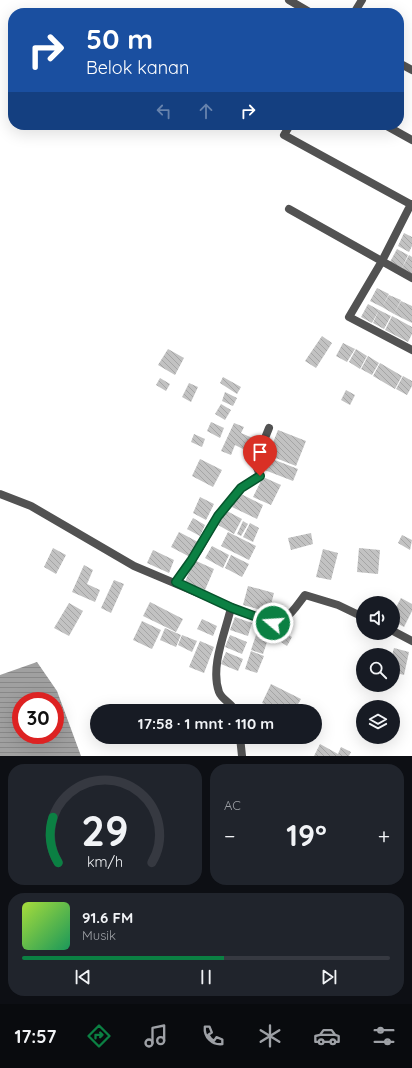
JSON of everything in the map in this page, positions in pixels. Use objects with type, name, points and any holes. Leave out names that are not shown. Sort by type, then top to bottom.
[{"type":"street","points":[[289,0],[303,8]]},
{"type":"street","points":[[287,130],[284,135],[411,204],[382,261],[349,317],[412,350]]},
{"type":"street","points":[[394,130],[412,140]]},
{"type":"street","points":[[289,209],[412,278]]},
{"type":"street","points":[[176,582],[191,561],[218,516],[241,488],[260,476],[255,463],[269,428]]},
{"type":"street","points":[[0,494],[30,506],[134,566],[176,582],[232,608],[273,623],[288,617],[305,595],[338,605],[356,614]]},
{"type":"street","points":[[230,704],[220,695],[215,673],[232,608]]},
{"type":"street","points":[[400,635],[412,641]]},
{"type":"street","points":[[241,744],[242,756]]},
{"type":"shaded area","points":[[37,662],[57,692],[12,692],[12,744],[64,744],[64,710],[81,756],[0,756],[0,675]]},
{"type":"building","points":[[404,233],[412,237],[412,246],[409,252],[398,246]]},
{"type":"building","points":[[397,249],[408,255],[402,268],[390,262]]},
{"type":"building","points":[[409,255],[412,257],[412,274],[402,268]]},
{"type":"building","points":[[377,288],[389,294],[382,307],[370,301]]},
{"type":"building","points":[[389,295],[401,300],[394,314],[382,307]]},
{"type":"building","points":[[401,301],[412,306],[412,323],[394,314]]},
{"type":"building","points":[[368,304],[379,310],[372,323],[361,317]]},
{"type":"building","points":[[379,310],[391,316],[384,329],[373,323]]},
{"type":"building","points":[[392,316],[412,327],[412,334],[408,342],[385,330]]},
{"type":"building","points":[[322,336],[332,343],[316,368],[305,361]]},
{"type":"building","points":[[343,343],[355,349],[347,362],[336,356]]},
{"type":"building","points":[[168,349],[184,358],[175,375],[158,365]]},
{"type":"building","points":[[356,349],[367,356],[360,369],[349,362]]},
{"type":"building","points":[[368,356],[379,363],[372,375],[361,369]]},
{"type":"building","points":[[380,363],[402,376],[395,389],[373,376]]},
{"type":"building","points":[[403,376],[412,381],[412,386],[407,395],[396,389]]},
{"type":"building","points":[[223,377],[241,387],[237,394],[220,383]]},
{"type":"building","points":[[160,378],[170,384],[166,391],[156,385]]},
{"type":"building","points":[[189,383],[198,387],[191,402],[182,397]]},
{"type":"building","points":[[346,390],[355,395],[350,405],[341,400]]},
{"type":"building","points":[[225,392],[237,398],[233,406],[222,401]]},
{"type":"building","points":[[221,404],[231,410],[225,420],[215,414]]},
{"type":"building","points":[[211,422],[224,428],[220,438],[207,431]]},
{"type":"building","points":[[234,423],[244,427],[241,433],[257,440],[251,453],[235,445],[231,455],[221,451]]},
{"type":"building","points":[[278,430],[306,441],[296,466],[268,455]]},
{"type":"building","points":[[194,434],[205,439],[202,447],[191,442]]},
{"type":"building","points":[[267,457],[298,469],[293,481],[262,469]]},
{"type":"building","points":[[200,459],[222,470],[213,487],[192,476]]},
{"type":"building","points":[[263,477],[281,485],[271,505],[253,497]]},
{"type":"building","points":[[239,493],[263,505],[257,519],[232,507]]},
{"type":"building","points":[[200,497],[214,504],[206,520],[193,513]]},
{"type":"building","points":[[225,510],[242,519],[234,534],[218,525]]},
{"type":"building","points":[[193,518],[205,525],[200,536],[187,529]]},
{"type":"building","points":[[243,521],[248,524],[241,536],[237,534]]},
{"type":"building","points":[[250,523],[259,528],[253,542],[243,537]]},
{"type":"building","points":[[179,532],[198,542],[190,557],[171,547]]},
{"type":"building","points":[[228,532],[256,546],[249,560],[221,546]]},
{"type":"building","points":[[311,533],[313,544],[291,550],[288,538]]},
{"type":"building","points":[[402,535],[412,540],[410,550],[398,543]]},
{"type":"building","points":[[212,546],[229,555],[223,568],[205,558]]},
{"type":"building","points":[[53,548],[66,555],[56,574],[44,567]]},
{"type":"building","points":[[359,548],[380,550],[378,574],[357,572]]},
{"type":"building","points":[[323,549],[338,553],[331,580],[316,577]]},
{"type":"building","points":[[153,550],[174,560],[169,573],[147,563]]},
{"type":"building","points":[[231,555],[249,564],[242,577],[225,568]]},
{"type":"building","points":[[194,560],[214,569],[205,590],[185,582]]},
{"type":"building","points":[[84,565],[93,570],[87,584],[100,590],[95,602],[72,592]]},
{"type":"building","points":[[114,580],[124,584],[111,613],[101,608]]},
{"type":"building","points":[[248,586],[274,593],[269,612],[243,605]]},
{"type":"building","points":[[401,598],[412,604],[412,611],[404,627],[400,625]]},
{"type":"building","points":[[150,602],[183,619],[176,632],[143,616]]},
{"type":"building","points":[[69,603],[83,611],[69,636],[54,628]]},
{"type":"building","points":[[235,617],[252,623],[248,636],[230,630]]},
{"type":"building","points":[[202,619],[217,626],[213,636],[197,629]]},
{"type":"building","points":[[142,621],[161,630],[152,649],[133,640]]},
{"type":"building","points":[[165,628],[181,635],[176,647],[160,640]]},
{"type":"building","points":[[257,632],[269,636],[263,654],[251,650]]},
{"type":"building","points":[[285,633],[292,637],[287,646],[281,642]]},
{"type":"building","points":[[182,635],[197,641],[192,652],[178,645]]},
{"type":"building","points":[[230,635],[247,642],[242,654],[225,647]]},
{"type":"building","points":[[200,641],[214,647],[204,673],[189,667]]},
{"type":"building","points":[[400,650],[409,652],[404,675],[400,674]]},
{"type":"building","points":[[251,651],[264,656],[257,673],[245,669]]},
{"type":"building","points":[[226,652],[243,659],[238,671],[221,664]]},
{"type":"building","points":[[271,684],[301,699],[298,704],[262,703]]},
{"type":"building","points":[[320,744],[338,754],[341,747],[351,752],[349,756],[314,756]]},
{"type":"route","points":[[260,476],[241,488],[218,516],[198,551],[176,582],[232,608],[273,623]]}]
